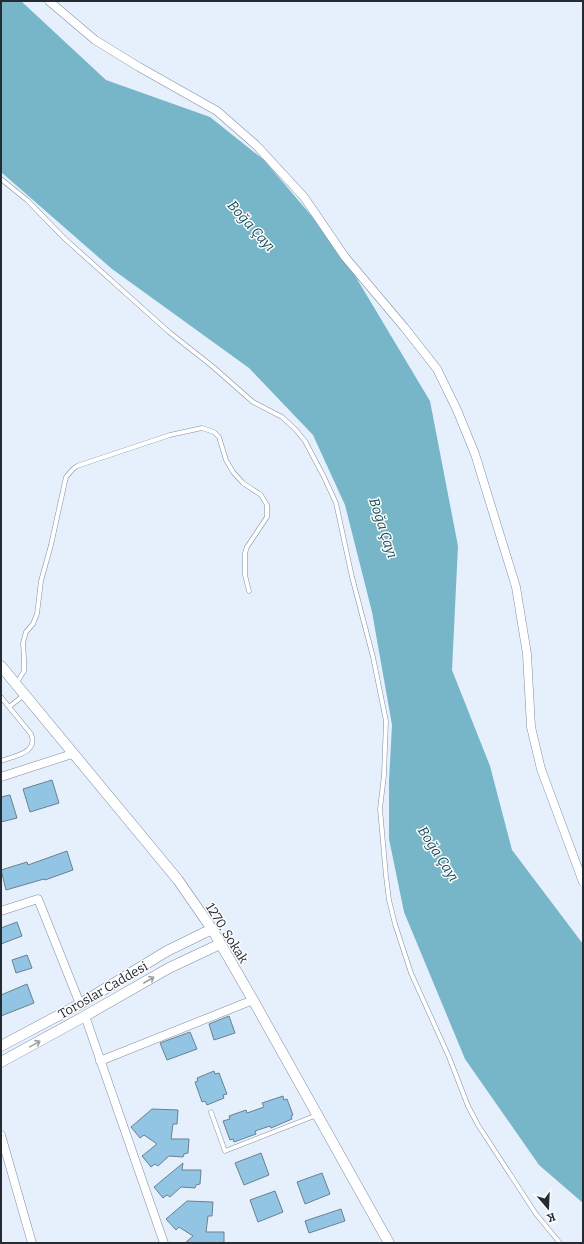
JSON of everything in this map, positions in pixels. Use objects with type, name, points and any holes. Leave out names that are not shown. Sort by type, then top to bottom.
[{"type":"street","points":[[48,1],[95,40],[140,68],[217,111],[256,145],[304,197],[345,258],[404,327],[437,369],[457,410],[475,454],[516,587],[527,654],[531,727],[541,769],[583,882]]},
{"type":"street","name":"1270. Sokak","points":[[1,666],[72,754],[178,880],[212,929],[389,1243]]},
{"type":"street","points":[[1,777],[72,754]]},
{"type":"street","points":[[1,911],[38,900],[80,1004]]},
{"type":"street","name":"Toroslar Caddesi","points":[[1,1046],[80,1004],[167,951],[212,929]]},
{"type":"street","name":"Toroslar Caddesi","points":[[1,1062],[169,968],[220,944]]},
{"type":"street","points":[[100,1061],[253,1000]]},
{"type":"street","points":[[84,1016],[164,1243]]},
{"type":"street","points":[[1,1135],[32,1243]]},
{"type":"lane","points":[[1,179],[27,200],[64,238],[169,332],[212,366],[253,402],[282,417],[305,441],[324,477],[336,503],[352,577],[373,658],[386,722],[384,775],[380,809],[389,900],[395,924],[411,973],[468,1106],[478,1125],[536,1214],[560,1243]]},
{"type":"lane","points":[[16,684],[24,671],[22,649],[24,638],[33,624],[37,614],[41,581],[51,545],[66,477],[77,466],[170,435],[197,428],[206,428],[214,432],[219,437],[226,460],[233,472],[243,483],[261,495],[267,505],[266,517],[247,547],[245,553],[245,575],[249,591]]},
{"type":"lane","points":[[9,707],[24,694]]},
{"type":"lane","points":[[1,697],[31,734],[32,744],[31,748],[25,753],[1,761]]},
{"type":"lane","points":[[211,1112],[225,1151],[318,1115]]},
{"type":"water","name":"Boğa Çayı","points":[[1,1],[21,1],[106,80],[210,117],[264,160],[321,227],[351,269],[430,401],[458,546],[452,670],[490,766],[512,850],[583,944],[583,1203],[539,1165],[465,1059],[404,912],[389,839],[389,781],[392,725],[372,612],[345,505],[313,435],[249,368],[112,269],[1,172]]},
{"type":"building","points":[[52,780],[59,803],[30,812],[23,789]]},
{"type":"building","points":[[10,795],[17,818],[1,822],[1,797]]},
{"type":"building","points":[[67,851],[73,870],[45,880],[44,879],[6,890],[1,870],[27,862],[28,865]]},
{"type":"building","points":[[17,922],[22,936],[1,944],[1,928]]},
{"type":"building","points":[[27,955],[32,968],[16,973],[12,960]]},
{"type":"building","points":[[27,984],[34,1003],[1,1016],[1,995]]},
{"type":"building","points":[[229,1016],[235,1033],[214,1040],[209,1024]]},
{"type":"building","points":[[190,1032],[197,1049],[167,1060],[160,1043]]},
{"type":"building","points":[[214,1071],[215,1074],[219,1073],[227,1094],[223,1095],[224,1098],[207,1105],[205,1101],[202,1102],[195,1082],[198,1081],[197,1078]]},
{"type":"building","points":[[283,1096],[284,1100],[287,1099],[293,1115],[291,1116],[292,1119],[271,1128],[270,1126],[255,1131],[256,1134],[234,1142],[233,1139],[230,1140],[223,1121],[230,1119],[229,1116],[246,1110],[247,1113],[264,1107],[262,1103]]},
{"type":"building","points":[[152,1109],[178,1110],[177,1124],[173,1124],[171,1139],[189,1139],[188,1153],[184,1154],[183,1157],[169,1156],[158,1166],[155,1164],[151,1167],[142,1156],[157,1144],[144,1135],[140,1138],[131,1127]]},
{"type":"building","points":[[261,1153],[269,1175],[244,1185],[235,1163]]},
{"type":"building","points":[[183,1163],[182,1170],[201,1170],[200,1184],[196,1185],[195,1188],[181,1187],[170,1197],[167,1195],[163,1198],[154,1187]]},
{"type":"building","points":[[322,1173],[330,1194],[305,1204],[297,1182]]},
{"type":"building","points":[[275,1191],[283,1212],[258,1222],[250,1200]]},
{"type":"building","points":[[187,1201],[213,1202],[212,1216],[208,1216],[206,1232],[224,1232],[224,1243],[185,1243],[193,1236],[179,1227],[176,1230],[166,1219]]},
{"type":"building","points":[[341,1209],[345,1221],[309,1233],[305,1221]]}]
